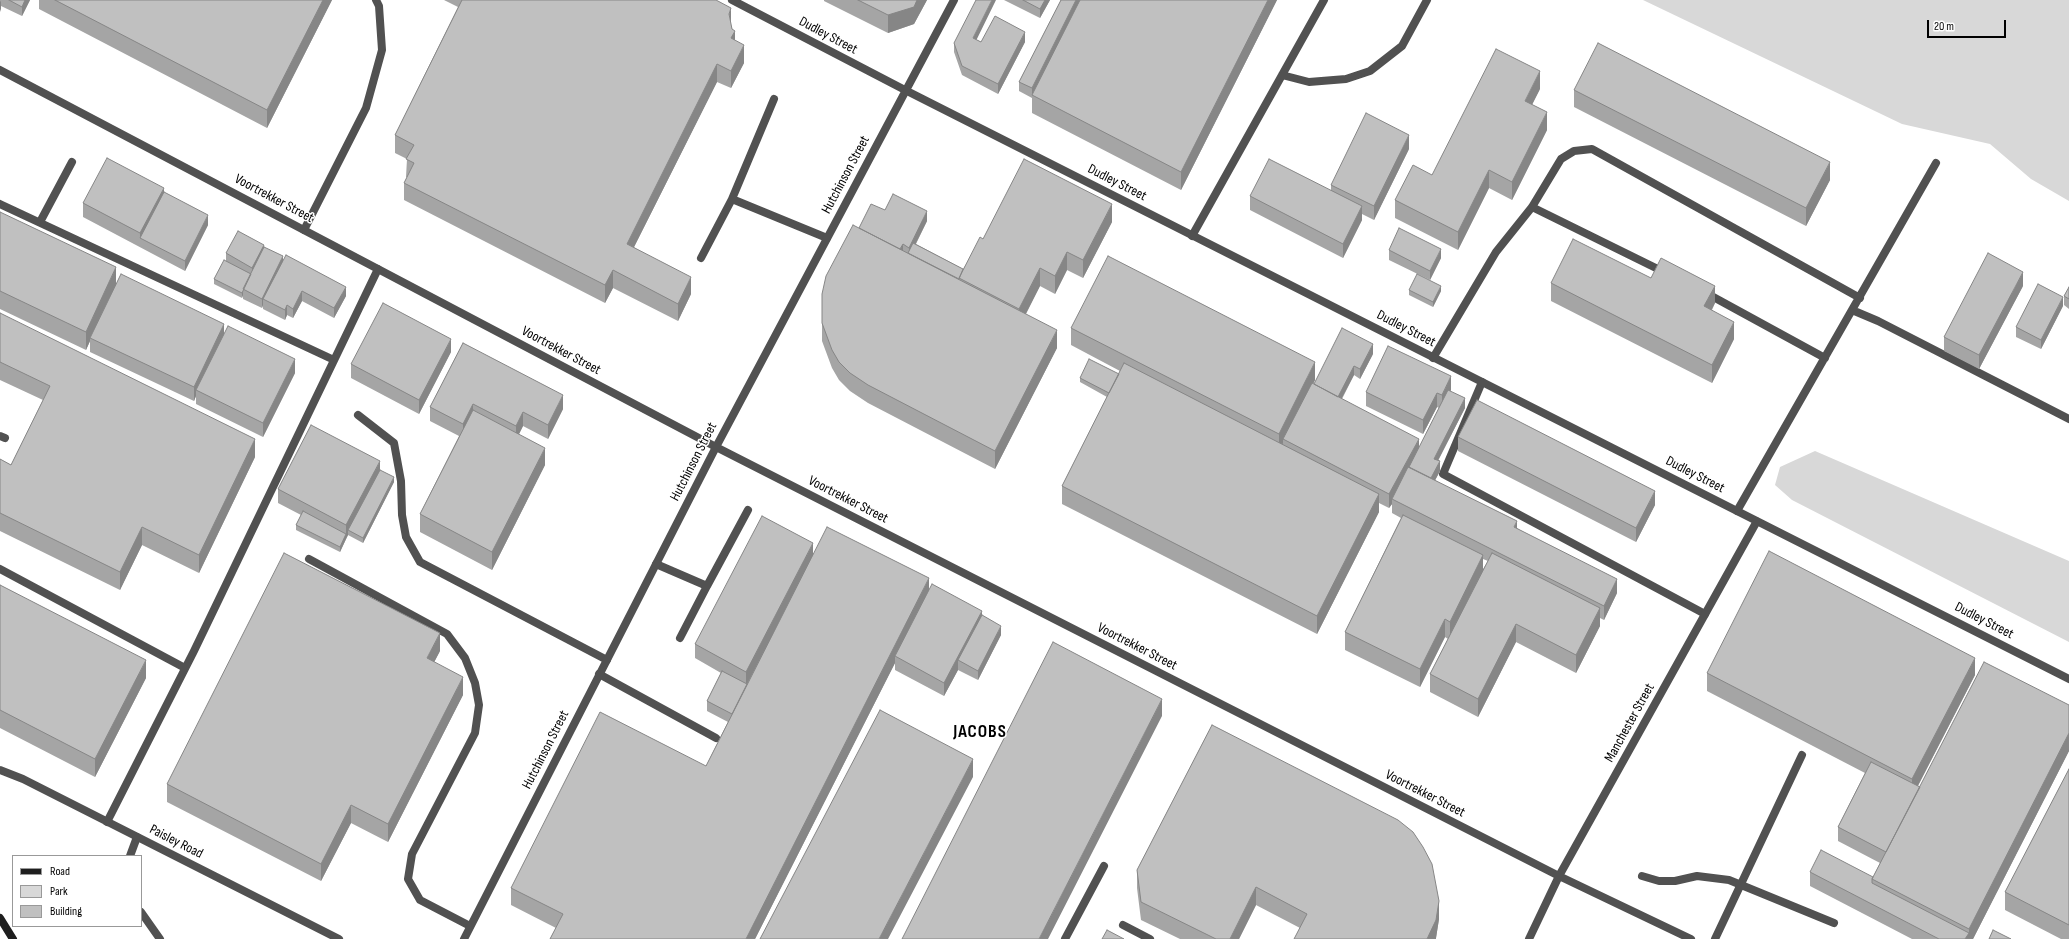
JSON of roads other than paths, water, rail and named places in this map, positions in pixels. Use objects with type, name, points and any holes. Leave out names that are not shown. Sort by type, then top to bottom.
[{"type":"main road","points":[[0,918],[14,939]]},
{"type":"street","points":[[304,230],[366,108],[382,50],[379,6],[376,0]]},
{"type":"street","name":"Dudley Street","points":[[732,0],[1192,236],[2069,679]]},
{"type":"street","name":"Hutchinson Street","points":[[464,939],[716,447],[954,0]]},
{"type":"street","points":[[1192,236],[1324,0]]},
{"type":"street","points":[[1282,75],[1310,82],[1346,79],[1370,71],[1402,46],[1427,0]]},
{"type":"street","name":"Voortrekker Street","points":[[0,70],[716,447],[1559,876],[1687,938]]},
{"type":"street","points":[[701,258],[732,199],[774,99]]},
{"type":"street","points":[[1433,358],[1496,252],[1532,207],[1561,159],[1574,151],[1592,149],[1860,298]]},
{"type":"street","points":[[40,222],[72,162]]},
{"type":"street","points":[[1737,511],[1936,163]]},
{"type":"street","points":[[732,199],[827,238]]},
{"type":"street","points":[[0,204],[334,360]]},
{"type":"street","points":[[1532,207],[1670,275]]},
{"type":"street","points":[[107,822],[185,668],[378,269]]},
{"type":"street","points":[[1698,289],[1825,358]]},
{"type":"street","points":[[1852,310],[1878,321],[2069,419]]},
{"type":"street","points":[[1482,382],[1443,474],[1705,614]]},
{"type":"street","points":[[358,415],[394,444],[401,481],[402,515],[406,537],[420,562],[607,660]]},
{"type":"street","points":[[680,638],[748,510]]},
{"type":"street","name":"Manchester Street","points":[[1529,939],[1559,876],[1757,522]]},
{"type":"street","points":[[309,559],[446,634],[465,658],[475,683],[479,705],[475,733],[412,854],[408,879],[420,900],[470,926]]},
{"type":"street","points":[[656,564],[707,586]]},
{"type":"street","points":[[0,569],[185,668]]},
{"type":"street","points":[[599,674],[716,738]]},
{"type":"street","points":[[1715,939],[1739,885],[1802,755]]},
{"type":"street","name":"Paisley Road","points":[[0,770],[107,822],[339,939]]},
{"type":"street","points":[[130,855],[136,837]]},
{"type":"street","points":[[1065,939],[1104,866]]},
{"type":"street","points":[[1642,876],[1659,881],[1675,881],[1697,876],[1729,880],[1834,922]]},
{"type":"street","points":[[142,913],[160,939]]},
{"type":"street","points":[[1123,925],[1150,939]]},
{"type":"district","name":"JACOBS","points":[[980,732]]}]
